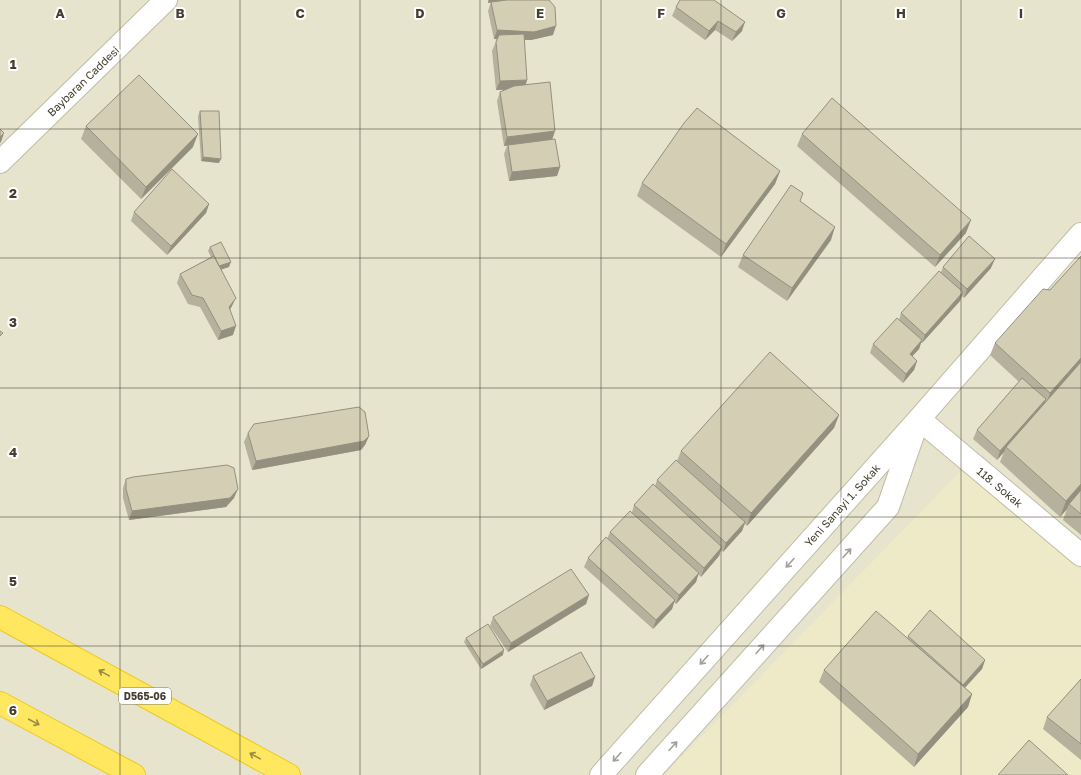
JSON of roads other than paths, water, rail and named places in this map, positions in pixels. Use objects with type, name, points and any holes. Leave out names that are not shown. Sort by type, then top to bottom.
[{"type":"highway","name":"D565-06","points":[[0,618],[289,775]]},
{"type":"highway","points":[[0,703],[134,775]]},
{"type":"street","name":"Baybaran Caddesi","points":[[0,162],[166,0]]},
{"type":"street","name":"Yeni Sanayi 1. Sokak","points":[[601,775],[919,419],[1081,234]]},
{"type":"street","name":"118. Sokak","points":[[919,419],[1081,555]]},
{"type":"street","points":[[647,775],[888,507],[919,419]]}]
